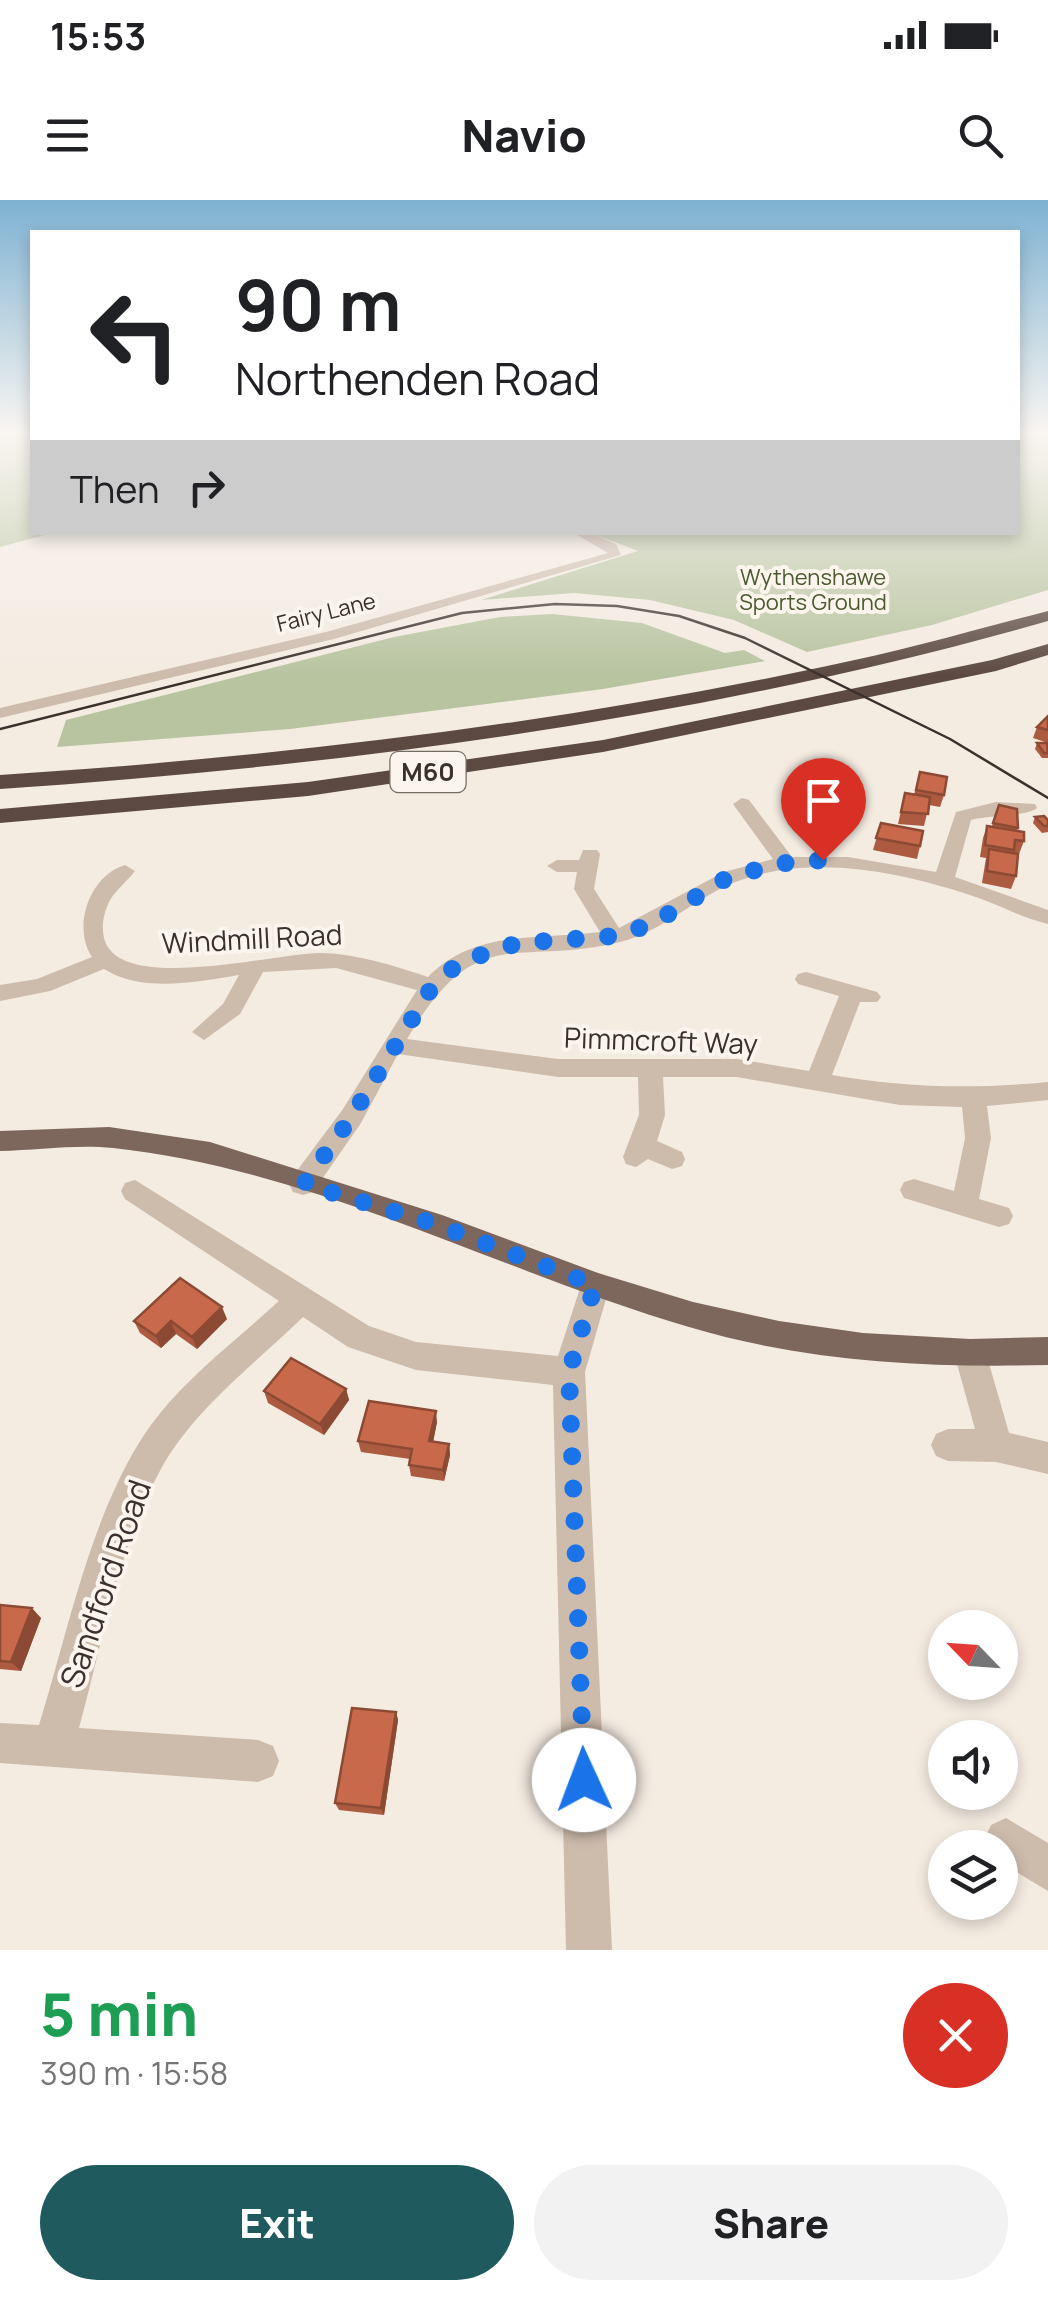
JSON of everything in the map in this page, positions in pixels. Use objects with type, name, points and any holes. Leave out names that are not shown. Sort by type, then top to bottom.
[{"type":"highway","name":"M60","points":[[0,782],[317,753],[582,717],[810,677],[962,642],[1048,616]]},
{"type":"highway","name":"M60","points":[[0,816],[308,790],[603,746],[996,665],[1048,649]]},
{"type":"main road","points":[[0,1140],[109,1137],[210,1152],[432,1223],[595,1285],[693,1315],[779,1335],[863,1347],[1048,1351]]},
{"type":"street","name":"Fairy Lane","points":[[0,713],[328,636],[615,555],[612,547],[585,535]]},
{"type":"street","points":[[944,883],[963,816],[996,808],[1028,808]]},
{"type":"street","points":[[770,809],[744,809],[786,863]]},
{"type":"street","points":[[557,866],[588,860],[584,889],[614,936]]},
{"type":"street","points":[[304,1184],[350,1119],[392,1045],[432,987],[460,962],[490,949],[518,943],[614,936],[652,924],[730,876],[786,863],[823,860],[864,864],[944,883],[994,896],[1048,918]]},
{"type":"street","points":[[0,993],[42,986],[106,960],[96,946],[93,916],[112,875]]},
{"type":"street","name":"Windmill Road","points":[[106,960],[138,975],[345,961],[366,964],[432,987]]},
{"type":"street","points":[[204,1032],[232,1009],[255,966]]},
{"type":"street","points":[[806,979],[860,994],[817,1082]]},
{"type":"street","name":"Pimmcroft Way","points":[[392,1045],[496,1062],[649,1070],[737,1068],[900,1096],[972,1098],[1048,1092]]},
{"type":"street","points":[[649,1070],[656,1099],[639,1151],[672,1158]]},
{"type":"street","points":[[964,1204],[979,1142],[979,1117],[972,1098]]},
{"type":"street","points":[[914,1190],[999,1216]]},
{"type":"street","points":[[135,1191],[359,1338],[416,1356],[569,1372]]},
{"type":"street","points":[[590,1950],[569,1372],[595,1285]]},
{"type":"street","name":"Sandford Road","points":[[53,1747],[116,1532],[151,1454],[196,1398],[300,1302]]},
{"type":"street","points":[[970,1352],[996,1446]]},
{"type":"street","points":[[948,1446],[996,1446],[1048,1458]]},
{"type":"street","points":[[0,1743],[258,1762]]},
{"type":"street","points":[[1018,1848],[1048,1869]]},
{"type":"green space","points":[[0,513],[30,513],[30,535],[45,535],[0,547]]},
{"type":"green space","name":"Wythenshawe Sports Ground","points":[[1020,513],[1048,513],[1048,590],[932,625],[807,652],[734,620],[650,600],[574,593],[481,600],[638,551],[596,535],[1020,535]]},
{"type":"green space","points":[[552,614],[642,623],[725,653],[744,650],[765,661],[603,689],[290,729],[57,747],[66,720],[394,637],[500,617]]},
{"type":"building","points":[[1048,716],[1048,730],[1037,727]]},
{"type":"building","points":[[1037,743],[1047,743],[1048,753],[1044,753]]},
{"type":"building","points":[[920,772],[947,777],[944,795],[916,790]]},
{"type":"building","points":[[905,793],[930,797],[928,814],[901,812]]},
{"type":"building","points":[[999,805],[1017,809],[1018,828],[993,823]]},
{"type":"building","points":[[1035,817],[1048,820],[1048,826]]},
{"type":"building","points":[[881,823],[923,831],[920,846],[876,838]]},
{"type":"building","points":[[987,826],[1024,832],[1024,841],[1015,840],[1014,850],[985,845]]},
{"type":"building","points":[[989,849],[1018,854],[1016,876],[987,871]]},
{"type":"building","points":[[180,1278],[222,1307],[192,1337],[171,1321],[156,1336],[134,1321]]},
{"type":"building","points":[[291,1358],[346,1389],[320,1424],[264,1391]]},
{"type":"building","points":[[369,1401],[436,1411],[429,1441],[449,1444],[443,1470],[409,1465],[412,1449],[358,1441]]},
{"type":"building","points":[[0,1605],[32,1608],[11,1662],[0,1661]]},
{"type":"building","points":[[352,1708],[396,1712],[381,1808],[335,1803]]},
{"type":"tram line","points":[[0,729],[462,613],[555,604],[617,606],[679,616],[745,638],[950,739],[1048,798]]},
{"type":"route","points":[[584,1780],[569,1372],[595,1285],[432,1223],[304,1184],[350,1119],[392,1045],[432,987],[460,962],[490,949],[518,943],[614,936],[652,924],[730,876],[786,863],[823,860]]}]
